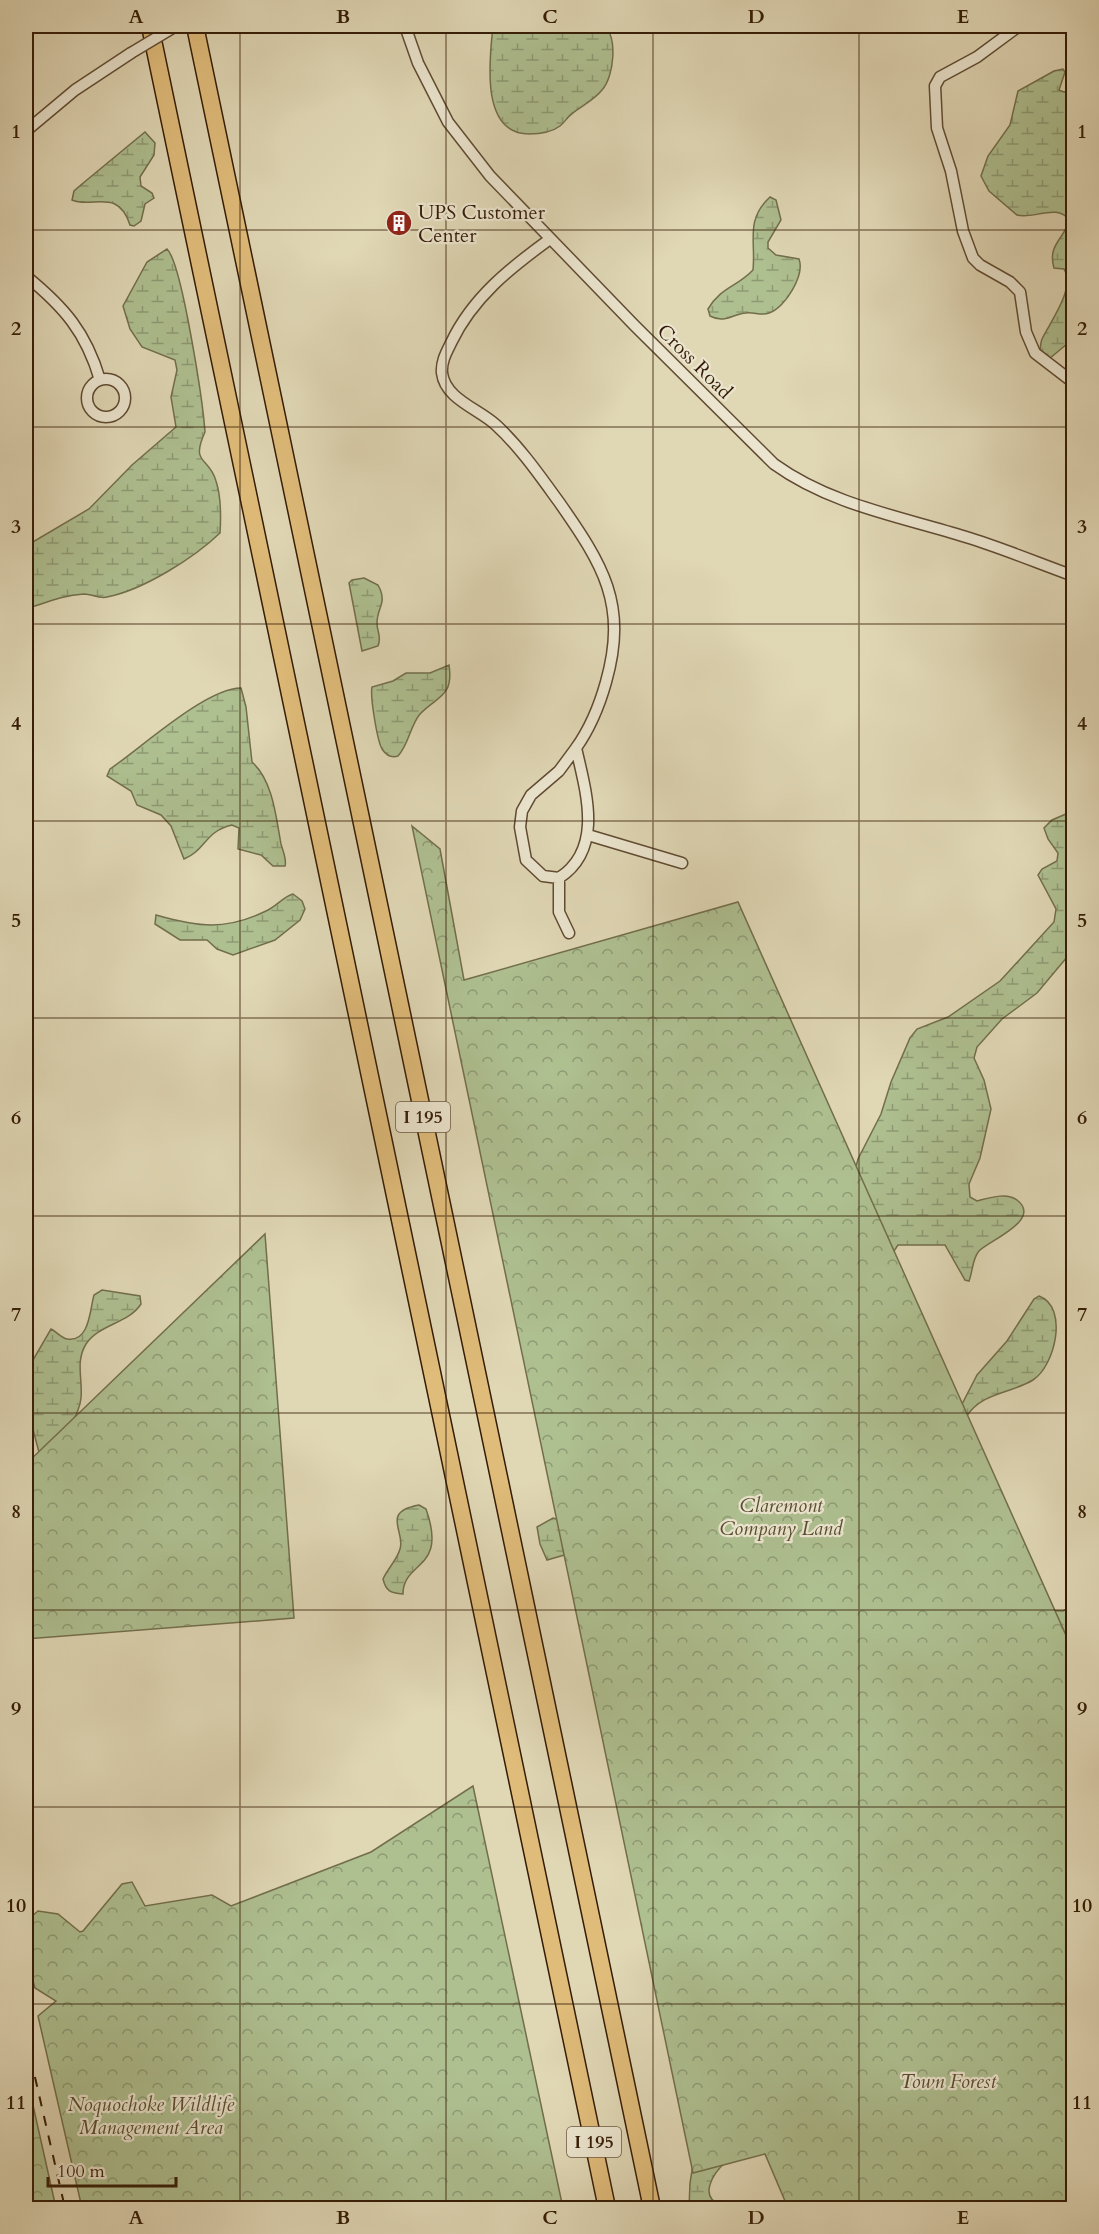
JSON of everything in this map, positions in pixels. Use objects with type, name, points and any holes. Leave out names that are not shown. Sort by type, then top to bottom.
[{"type":"highway","name":"I 195","points":[[150,26],[608,2208]]},
{"type":"highway","name":"I 195","points":[[195,26],[652,2208]]},
{"type":"street","points":[[26,131],[75,90],[176,26]]},
{"type":"street","name":"Cross Road","points":[[405,26],[418,63],[448,122],[490,176],[752,445],[795,479],[834,499],[968,537],[1074,576]]},
{"type":"street","points":[[1018,26],[977,57],[940,77],[935,86],[938,128],[956,189],[963,231],[973,258],[980,266],[1010,282],[1020,292],[1026,332],[1035,353],[1074,383]]},
{"type":"street","points":[[549,239],[497,281],[472,307],[444,358],[442,370],[444,381],[454,394],[495,423],[542,478],[583,537],[608,587],[614,609],[615,637],[612,654],[599,706],[591,726],[559,771],[531,795],[522,811],[520,827],[526,860],[543,876],[559,878],[574,868],[588,835],[587,802],[576,748]]},
{"type":"street","points":[[26,276],[53,298],[77,326],[92,352],[100,380]]},
{"type":"street","points":[[588,835],[682,863]]},
{"type":"street","points":[[559,878],[559,912],[569,933]]},
{"type":"green space","points":[[493,26],[604,26],[608,31],[613,48],[612,67],[606,84],[596,96],[571,114],[557,128],[533,134],[513,131],[502,121],[495,108],[491,91],[490,56]]},
{"type":"green space","points":[[1063,69],[1065,72],[1059,90],[1064,92],[1074,89],[1074,338],[1049,359],[1040,357],[1041,341],[1067,286],[1064,269],[1054,268],[1053,253],[1069,220],[1064,215],[1052,212],[1017,215],[989,191],[981,176],[988,156],[1010,125],[1018,91],[1054,71]]},
{"type":"green space","points":[[145,132],[155,143],[154,155],[140,177],[141,186],[152,193],[154,198],[145,204],[141,221],[134,226],[130,225],[125,213],[119,206],[112,203],[72,200],[74,191]]},
{"type":"green space","points":[[770,197],[776,200],[781,220],[768,242],[768,248],[776,255],[799,259],[799,273],[792,290],[781,305],[769,313],[746,313],[724,319],[710,316],[708,309],[718,296],[753,270],[754,223],[757,214]]},
{"type":"green space","points":[[167,249],[179,280],[191,335],[205,432],[199,450],[202,460],[213,473],[218,487],[220,533],[196,553],[167,572],[136,588],[104,597],[84,594],[69,596],[26,609],[26,546],[89,509],[132,465],[176,427],[171,397],[177,370],[175,360],[142,347],[130,329],[123,306],[147,262]]},
{"type":"green space","points":[[364,578],[378,585],[382,601],[377,618],[380,640],[378,646],[362,651],[349,583],[352,580]]},
{"type":"green space","points":[[449,665],[450,676],[447,690],[420,714],[398,756],[387,754],[382,749],[378,737],[372,687],[393,681],[406,673],[430,673]]},
{"type":"green space","points":[[241,688],[246,707],[252,762],[265,779],[269,789],[285,866],[273,866],[261,855],[238,849],[239,828],[232,825],[216,832],[197,851],[184,859],[171,826],[161,815],[137,805],[131,791],[107,776],[110,769],[192,708],[227,691]]},
{"type":"green space","points":[[1073,811],[1073,950],[1037,993],[1002,1019],[977,1047],[974,1058],[984,1080],[991,1109],[980,1158],[969,1184],[970,1197],[977,1201],[1008,1196],[1017,1200],[1023,1208],[1023,1215],[1011,1229],[979,1251],[969,1281],[965,1280],[945,1245],[898,1245],[888,1260],[960,1408],[977,1375],[1007,1341],[1034,1299],[1039,1296],[1048,1302],[1054,1312],[1056,1337],[1041,1373],[1024,1385],[988,1398],[966,1417],[1042,1610],[1063,1611],[1073,1606],[1073,1656],[726,2162],[716,2172],[710,2185],[710,2196],[723,2206],[740,2208],[689,2208],[690,2183],[850,1189],[858,1159],[881,1114],[891,1082],[910,1038],[917,1029],[948,1017],[1000,981],[1054,922],[1056,909],[1038,875],[1042,869],[1057,861],[1058,853],[1048,839],[1044,828],[1052,820]]},
{"type":"green space","points":[[412,826],[440,849],[464,980],[738,902],[1073,1651],[1073,2208],[788,2208],[765,2154],[693,2173]]},
{"type":"green space","points":[[293,894],[302,901],[305,909],[300,920],[275,940],[233,955],[217,949],[207,940],[180,940],[155,924],[156,915],[198,924],[237,922],[270,909]]},
{"type":"green space","points":[[265,1234],[294,1618],[26,1639],[26,1464]]},
{"type":"green space","points":[[102,1290],[140,1296],[141,1304],[129,1316],[98,1332],[86,1344],[80,1364],[81,1398],[76,1415],[66,1431],[41,1460],[26,1403],[26,1372],[51,1329],[67,1339],[80,1336],[88,1323],[94,1295]]},
{"type":"green space","points":[[419,1505],[426,1509],[432,1544],[423,1562],[405,1583],[403,1594],[395,1593],[387,1589],[383,1579],[400,1549],[397,1518],[400,1512]]},
{"type":"green space","points":[[553,1518],[559,1520],[568,1554],[547,1560],[540,1544],[537,1527]]},
{"type":"green space","points":[[473,1786],[563,2208],[291,2208],[288,2203],[246,2208],[82,2208],[38,2016],[56,2001],[35,1988],[26,1957],[26,1921],[38,1911],[58,1914],[80,1932],[83,1931],[122,1884],[132,1882],[145,1906],[212,1895],[231,1906],[371,1852]]},
{"type":"green space","name":"Noquochoke Wildlife Management Area","points":[[26,2074],[56,2208],[26,2208]]},
{"type":"railway","points":[[26,2038],[65,2208]]},
{"type":"place","name":"UPS Customer Center","points":[[399,223]]},
{"type":"park label","name":"Claremont Company Land","points":[[781,1516]]},
{"type":"park label","name":"Town Forest","points":[[948,2081]]}]
